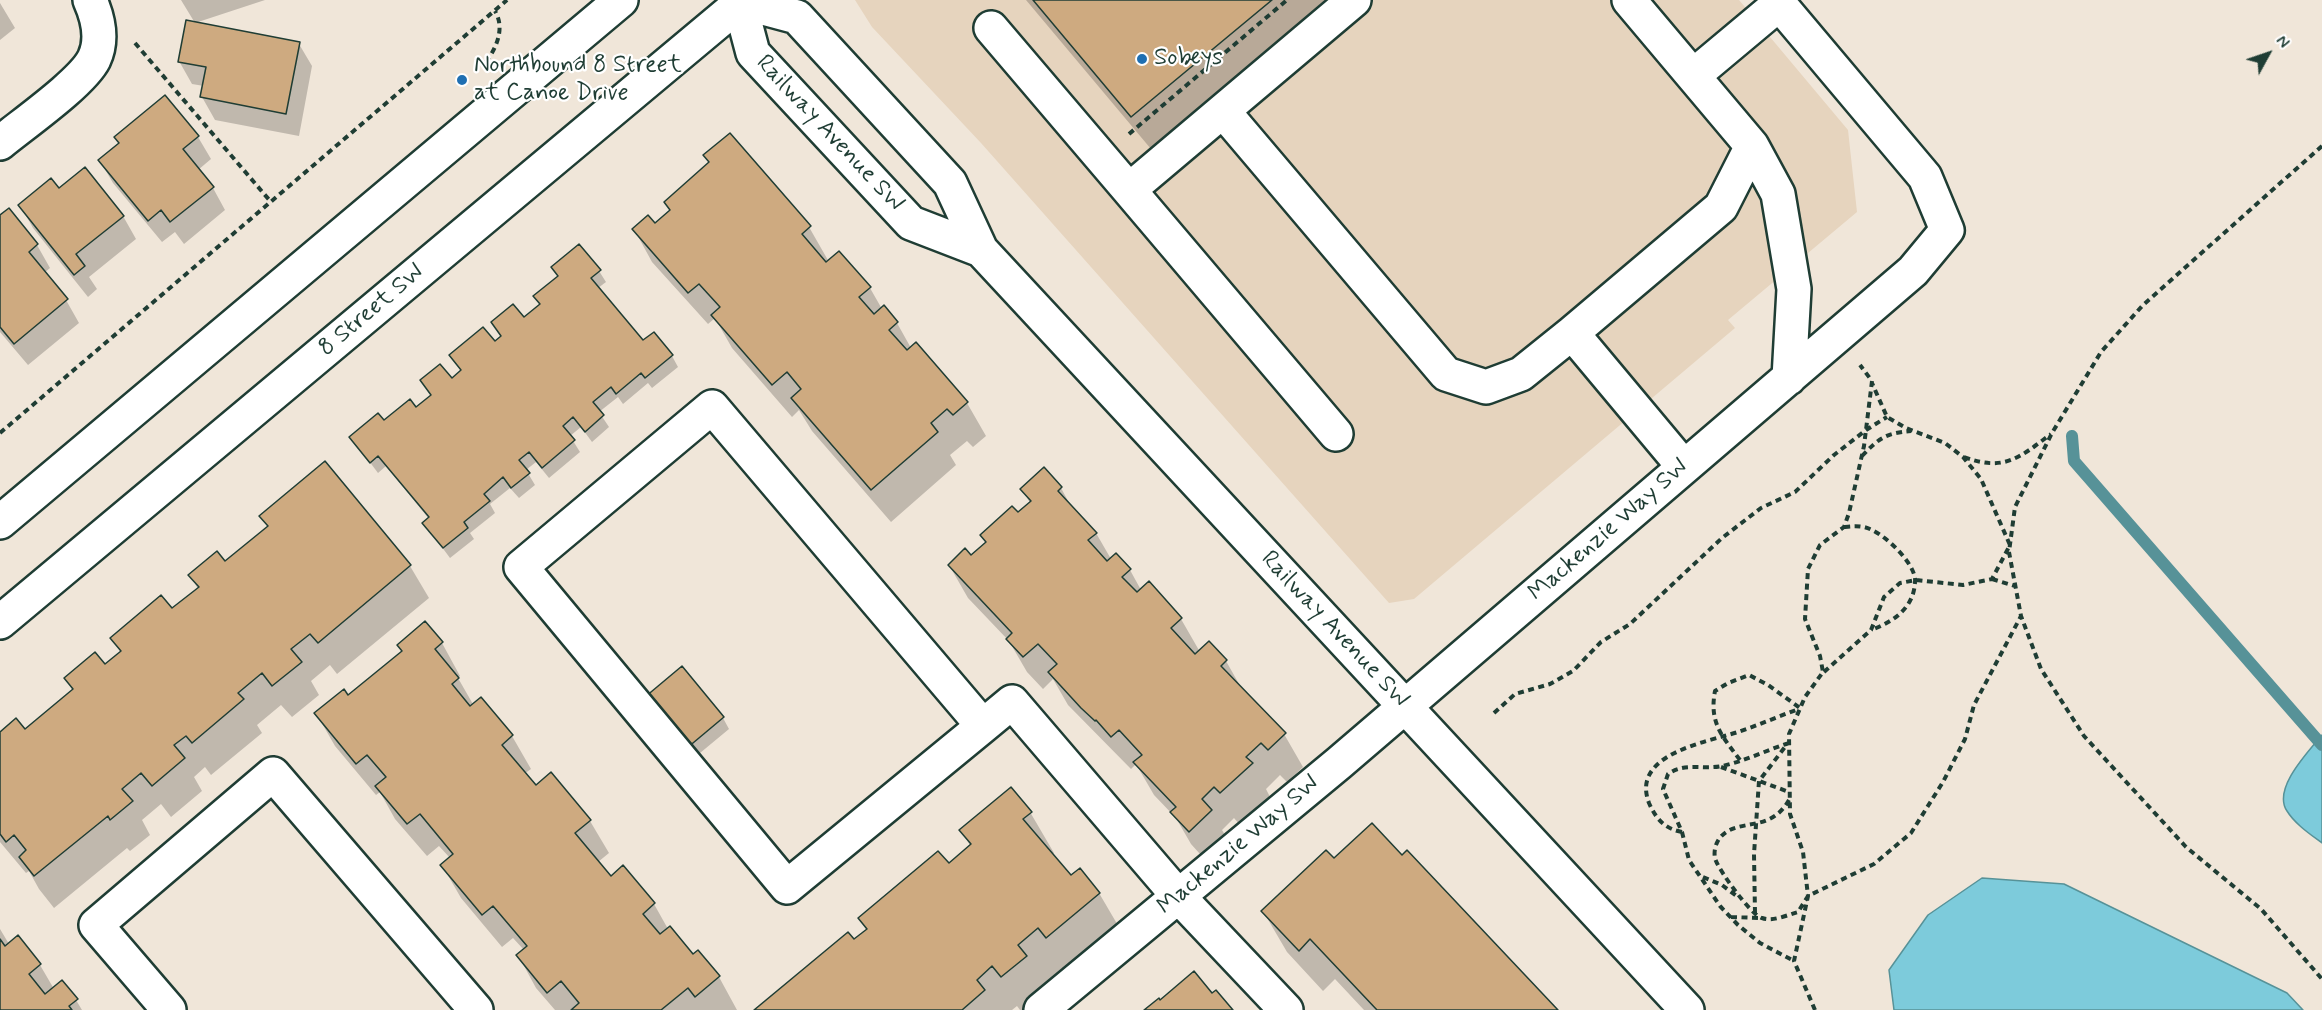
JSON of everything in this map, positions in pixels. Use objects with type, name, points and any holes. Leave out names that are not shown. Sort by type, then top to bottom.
[{"type":"street","points":[[0,143],[78,78],[94,59],[99,35],[95,10],[90,0]]},
{"type":"street","points":[[0,522],[621,0]]},
{"type":"street","points":[[1130,190],[1354,0]]},
{"type":"street","points":[[1629,0],[1752,146],[1778,194],[1794,289],[1789,378]]},
{"type":"street","name":"Railway Avenue SW","points":[[981,250],[911,223],[753,53],[741,1],[797,17],[950,183],[981,250],[1688,1010]]},
{"type":"street","name":"8 Street SW","points":[[0,621],[741,1]]},
{"type":"street","points":[[1693,76],[1778,2]]},
{"type":"street","name":"Mackenzie Way SW","points":[[1041,1010],[1179,897],[1913,272],[1947,230],[1925,177],[1778,2]]},
{"type":"street","points":[[991,28],[1336,434]]},
{"type":"street","points":[[1223,111],[1446,374],[1486,387],[1521,374],[1720,207],[1752,146]]},
{"type":"street","points":[[1572,333],[1684,467]]},
{"type":"street","points":[[983,726],[712,407],[521,567],[788,887],[983,726],[1012,702],[1179,897],[1286,1010]]},
{"type":"street","points":[[169,1010],[96,925],[273,774],[476,1010]]},
{"type":"path","points":[[0,434],[507,0]]},
{"type":"path","points":[[1127,135],[1287,0]]},
{"type":"path","points":[[482,68],[497,43],[500,29],[499,18],[495,10]]},
{"type":"path","points":[[128,35],[271,202]]},
{"type":"path","points":[[2322,146],[2143,305],[2101,352],[2052,433],[2015,507],[2010,545],[2021,616],[2041,669],[2084,736],[2186,847],[2261,909],[2322,979]]},
{"type":"path","points":[[1838,335],[1872,381],[1887,417],[1906,428],[1946,443],[1963,457],[1981,479],[2010,545]]},
{"type":"path","points":[[1823,672],[1820,656],[1805,619],[1808,569],[1821,545],[1844,526],[1849,513],[1866,430],[1872,381]]},
{"type":"path","points":[[1494,713],[1515,694],[1550,684],[1573,671],[1601,642],[1630,624],[1722,538],[1761,508],[1795,492],[1834,455],[1887,417]]},
{"type":"path","points":[[1861,457],[1877,440],[1891,433],[1915,431]]},
{"type":"path","points":[[1963,457],[1979,463],[2004,464],[2019,458],[2052,433]]},
{"type":"path","points":[[1815,1010],[1794,961],[1808,896],[1803,852],[1790,814],[1789,734],[1805,697],[1823,672],[1870,630],[1885,625],[1899,616],[1909,603],[1916,580],[1908,562],[1885,539],[1872,530],[1857,525],[1844,526]]},
{"type":"path","points":[[1992,579],[2010,545]]},
{"type":"path","points":[[1870,630],[1884,597],[1900,583],[1916,580],[1963,585],[1992,579],[2015,586]]},
{"type":"path","points":[[1731,917],[1771,919],[1798,912],[1808,896],[1874,864],[1911,833],[1943,782],[1965,739],[1974,705],[2021,616]]},
{"type":"path","points":[[1740,760],[1714,723],[1712,706],[1715,691],[1749,675],[1768,685],[1800,709]]},
{"type":"path","points":[[1682,832],[1673,831],[1653,813],[1646,795],[1647,782],[1653,769],[1666,756],[1800,709]]},
{"type":"path","points":[[1789,743],[1720,766],[1683,767],[1668,774],[1663,789],[1682,832],[1689,861],[1720,906],[1760,943],[1794,961]]},
{"type":"path","points":[[1755,913],[1754,854],[1759,781],[1789,743]]},
{"type":"path","points":[[1720,766],[1789,792]]},
{"type":"path","points":[[1743,902],[1716,860],[1714,850],[1719,838],[1732,829],[1771,820],[1783,812],[1790,800]]},
{"type":"path","points":[[1701,876],[1722,885],[1760,918]]},
{"type":"shaded area","points":[[855,0],[1739,0],[1848,130],[1857,212],[1728,320],[1735,328],[1414,599],[1389,603],[981,143],[872,27]]},
{"type":"water","points":[[2322,735],[2322,843],[2294,820],[2287,811],[2284,792],[2294,771]]},
{"type":"water","points":[[1982,878],[2064,884],[2287,993],[2303,1010],[1894,1010],[1889,970],[1928,915]]},
{"type":"building","name":"Sobeys","points":[[1033,0],[1272,0],[1131,117]]},
{"type":"building","points":[[186,20],[300,42],[286,114],[200,97],[206,67],[178,62]]},
{"type":"building","points":[[165,95],[199,136],[183,149],[214,187],[170,222],[161,210],[148,221],[98,160],[119,143],[114,137]]},
{"type":"building","points":[[730,133],[811,226],[802,234],[826,262],[839,251],[871,287],[859,297],[874,314],[884,305],[898,322],[889,330],[907,350],[916,342],[968,402],[953,415],[947,409],[931,423],[938,432],[871,490],[791,398],[801,389],[787,372],[772,385],[711,315],[720,307],[699,284],[688,293],[632,229],[648,215],[655,223],[670,210],[664,202],[709,162],[703,155]]},
{"type":"building","points":[[85,167],[124,216],[76,254],[85,266],[74,275],[18,205],[51,178],[59,188]]},
{"type":"building","points":[[9,208],[38,244],[29,252],[68,299],[14,344],[0,327],[0,215]]},
{"type":"building","points":[[579,244],[601,270],[591,278],[643,340],[654,332],[673,355],[645,378],[641,373],[616,394],[611,387],[593,402],[604,415],[585,432],[573,417],[563,426],[575,440],[542,468],[529,452],[519,460],[530,473],[511,488],[503,477],[484,494],[490,501],[464,522],[468,528],[443,548],[422,523],[429,517],[378,456],[370,463],[349,437],[378,413],[384,420],[410,399],[416,407],[431,395],[420,380],[440,364],[452,378],[461,370],[449,355],[483,327],[495,341],[501,336],[491,322],[513,304],[524,317],[540,304],[533,296],[558,276],[551,267]]},
{"type":"building","points":[[325,461],[411,565],[318,643],[310,634],[291,649],[302,662],[272,686],[262,673],[238,693],[244,699],[192,743],[186,736],[174,745],[185,758],[152,786],[141,773],[122,789],[133,801],[110,820],[108,816],[34,876],[19,857],[26,850],[14,835],[6,842],[0,834],[0,732],[16,718],[25,729],[73,689],[64,678],[95,652],[105,664],[121,651],[110,638],[161,595],[172,608],[199,587],[188,575],[217,551],[225,561],[268,526],[259,516]]},
{"type":"building","points":[[1044,467],[1062,487],[1058,491],[1097,533],[1088,540],[1107,561],[1116,553],[1131,569],[1122,577],[1137,592],[1149,581],[1182,618],[1171,628],[1195,654],[1209,641],[1227,660],[1221,666],[1286,733],[1268,750],[1261,743],[1246,757],[1253,763],[1220,793],[1214,787],[1202,799],[1212,810],[1189,832],[1170,812],[1176,807],[1133,762],[1142,755],[1119,730],[1111,737],[1081,708],[1048,672],[1057,664],[1038,644],[1023,657],[1006,639],[1012,633],[948,565],[965,548],[971,555],[986,542],[980,535],[1012,506],[1018,512],[1031,501],[1020,489]]},
{"type":"building","points":[[425,621],[443,642],[435,649],[459,678],[452,684],[470,706],[481,697],[513,735],[502,745],[536,785],[551,772],[591,820],[575,833],[611,876],[623,865],[655,903],[643,914],[660,934],[670,926],[693,954],[698,950],[720,976],[695,997],[688,988],[661,1010],[571,1010],[579,1003],[561,981],[547,993],[516,955],[527,946],[493,906],[482,915],[440,865],[453,854],[420,814],[407,824],[375,786],[386,777],[367,755],[356,764],[314,713],[344,689],[348,695],[402,651],[397,645]]},
{"type":"building","points":[[682,666],[724,717],[687,748],[645,697]]},
{"type":"building","points":[[1011,787],[1032,812],[1023,819],[1071,875],[1080,868],[1100,893],[1046,938],[1038,928],[1018,945],[1027,956],[1001,977],[992,966],[977,980],[985,990],[962,1010],[754,1010],[848,932],[854,939],[867,929],[858,918],[938,851],[949,863],[971,844],[959,830]]},
{"type":"building","points":[[1372,823],[1402,855],[1407,850],[1558,1010],[1377,1010],[1310,939],[1299,951],[1261,911],[1326,850],[1334,858]]},
{"type":"building","points":[[18,935],[41,964],[29,974],[45,994],[62,980],[78,999],[69,1006],[72,1010],[0,1010],[0,939],[5,946]]},
{"type":"building","points":[[1194,971],[1212,993],[1216,990],[1233,1010],[1144,1010],[1159,998],[1160,1000]]},
{"type":"waterway","points":[[2072,436],[2074,461],[2322,745]]},
{"type":"place","name":"Sobeys","points":[[1142,59]]},
{"type":"place","name":"Northbound 8 Street at Canoe Drive","points":[[462,80]]}]
